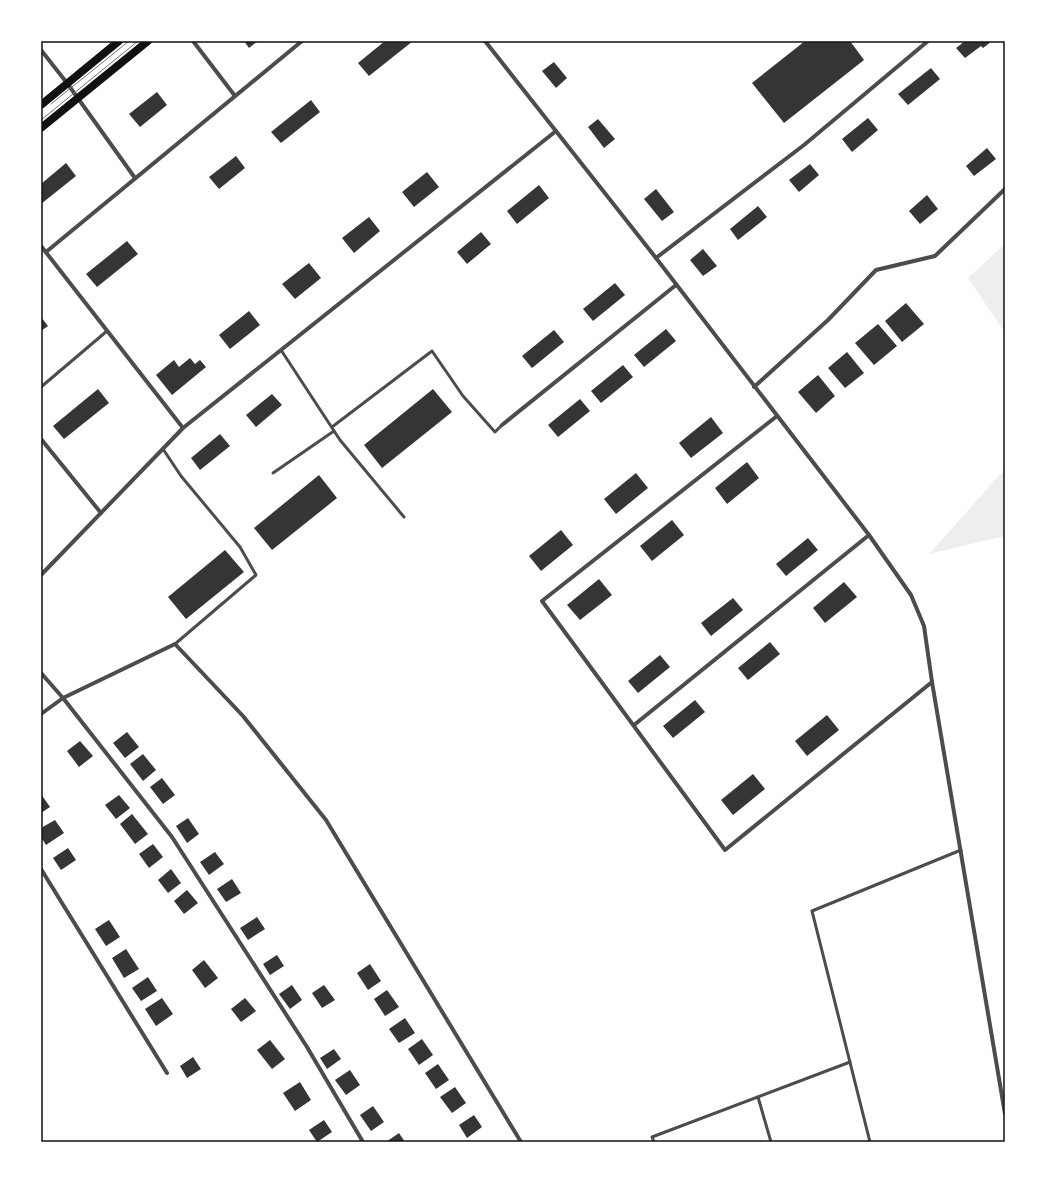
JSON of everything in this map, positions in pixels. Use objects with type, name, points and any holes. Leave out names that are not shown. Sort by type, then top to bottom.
[{"type":"main road","points":[[41,105],[119,41]]},
{"type":"main road","points":[[41,128],[148,41]]},
{"type":"street","points":[[193,41],[235,96]]},
{"type":"street","points":[[46,252],[302,41]]},
{"type":"street","points":[[485,41],[656,258],[868,535],[911,595],[924,626],[932,682],[1005,1114]]},
{"type":"street","points":[[656,258],[804,145],[928,41]]},
{"type":"street","points":[[41,50],[67,83],[135,178]]},
{"type":"street","points":[[41,575],[183,428],[556,131]]},
{"type":"street","points":[[754,387],[828,320],[876,270],[935,256],[1005,189]]},
{"type":"street","points":[[41,246],[183,428]]},
{"type":"street","points":[[502,425],[676,285]]},
{"type":"street","points":[[777,416],[542,601],[725,850],[932,682]]},
{"type":"street","points":[[41,439],[101,513]]},
{"type":"street","points":[[634,725],[868,535]]},
{"type":"street","points":[[41,714],[63,698],[175,644],[243,716],[326,820],[521,1142]]},
{"type":"street","points":[[41,673],[63,698],[172,837],[307,1047],[363,1142]]},
{"type":"street","points":[[41,868],[167,1074]]},
{"type":"lane","points":[[41,255],[46,252]]},
{"type":"lane","points":[[41,387],[107,331]]},
{"type":"lane","points":[[281,350],[334,431],[404,517]]},
{"type":"lane","points":[[332,427],[432,351],[463,396],[495,432],[502,425]]},
{"type":"lane","points":[[273,473],[334,431]]},
{"type":"lane","points":[[163,449],[181,476],[240,547],[256,576],[175,644]]},
{"type":"lane","points":[[870,1142],[812,911],[961,850]]},
{"type":"lane","points":[[654,1142],[652,1137],[850,1062]]},
{"type":"lane","points":[[758,1097],[771,1142]]},
{"type":"shaded area","points":[[1005,244],[1005,333],[968,278]]},
{"type":"shaded area","points":[[1005,469],[1005,536],[929,554]]},
{"type":"building","points":[[244,41],[258,41],[249,48]]},
{"type":"building","points":[[385,41],[413,41],[369,76],[358,63]]},
{"type":"building","points":[[805,41],[850,41],[864,60],[784,123],[752,83]]},
{"type":"building","points":[[965,41],[992,41],[983,48],[981,46],[965,58],[956,48]]},
{"type":"building","points":[[554,62],[567,78],[556,88],[542,71]]},
{"type":"building","points":[[931,68],[940,79],[908,105],[898,94]]},
{"type":"building","points":[[157,92],[167,105],[140,127],[129,114]]},
{"type":"building","points":[[311,100],[320,112],[281,143],[271,132]]},
{"type":"building","points":[[868,118],[878,130],[852,152],[842,139]]},
{"type":"building","points":[[598,119],[615,139],[604,148],[588,127]]},
{"type":"building","points":[[987,148],[996,159],[974,176],[966,166]]},
{"type":"building","points":[[236,156],[245,168],[219,189],[209,177]]},
{"type":"building","points":[[66,163],[76,176],[41,204],[41,184]]},
{"type":"building","points":[[810,164],[819,175],[799,192],[789,180]]},
{"type":"building","points":[[427,172],[439,187],[414,207],[402,192]]},
{"type":"building","points":[[539,185],[549,198],[517,224],[507,211]]},
{"type":"building","points":[[656,189],[674,212],[662,221],[644,199]]},
{"type":"building","points":[[927,195],[938,209],[920,224],[909,211]]},
{"type":"building","points":[[758,206],[767,217],[738,240],[730,229]]},
{"type":"building","points":[[369,217],[380,231],[354,253],[342,238]]},
{"type":"building","points":[[481,232],[491,244],[467,264],[457,252]]},
{"type":"building","points":[[127,241],[138,254],[97,287],[86,274]]},
{"type":"building","points":[[703,249],[717,266],[703,276],[690,260]]},
{"type":"building","points":[[309,263],[321,278],[295,299],[282,284]]},
{"type":"building","points":[[615,283],[625,295],[593,321],[583,309]]},
{"type":"building","points":[[906,303],[924,324],[902,342],[885,321]]},
{"type":"building","points":[[249,311],[260,325],[230,349],[219,335]]},
{"type":"building","points":[[41,317],[48,326],[41,331]]},
{"type":"building","points":[[878,324],[897,346],[874,365],[855,343]]},
{"type":"building","points":[[666,329],[676,341],[644,367],[634,355]]},
{"type":"building","points":[[554,330],[564,342],[532,368],[522,356]]},
{"type":"building","points":[[847,352],[864,373],[845,388],[828,368]]},
{"type":"building","points":[[190,358],[195,364],[200,360],[206,367],[172,395],[156,375],[174,360],[179,367]]},
{"type":"building","points":[[623,365],[633,377],[601,403],[591,391]]},
{"type":"building","points":[[818,375],[835,396],[816,413],[798,392]]},
{"type":"building","points":[[98,389],[109,403],[64,439],[53,426]]},
{"type":"building","points":[[433,389],[452,412],[382,468],[364,445]]},
{"type":"building","points":[[272,394],[282,405],[256,427],[246,415]]},
{"type":"building","points":[[580,399],[590,411],[558,437],[548,425]]},
{"type":"building","points":[[711,417],[723,433],[691,458],[679,443]]},
{"type":"building","points":[[220,434],[230,446],[200,470],[191,458]]},
{"type":"building","points":[[747,462],[759,478],[727,504],[715,488]]},
{"type":"building","points":[[636,473],[648,488],[616,514],[604,499]]},
{"type":"building","points":[[319,475],[337,498],[272,550],[254,528]]},
{"type":"building","points":[[672,520],[684,535],[652,561],[640,546]]},
{"type":"building","points":[[561,530],[573,545],[541,571],[529,556]]},
{"type":"building","points":[[808,538],[818,550],[786,576],[776,564]]},
{"type":"building","points":[[225,550],[244,572],[186,619],[168,597]]},
{"type":"building","points":[[599,579],[612,595],[580,620],[567,605]]},
{"type":"building","points":[[844,582],[857,597],[825,623],[813,608]]},
{"type":"building","points":[[733,598],[743,610],[711,636],[701,623]]},
{"type":"building","points":[[770,642],[780,654],[748,680],[738,668]]},
{"type":"building","points":[[660,655],[670,667],[638,693],[628,681]]},
{"type":"building","points":[[695,700],[705,712],[673,738],[663,726]]},
{"type":"building","points":[[827,715],[839,730],[807,756],[795,741]]},
{"type":"building","points":[[127,732],[139,747],[125,758],[113,743]]},
{"type":"building","points":[[80,741],[93,756],[79,767],[67,751]]},
{"type":"building","points":[[143,754],[156,770],[143,781],[130,764]]},
{"type":"building","points":[[753,774],[765,789],[733,815],[721,800]]},
{"type":"building","points":[[162,778],[175,795],[163,804],[150,787]]},
{"type":"building","points":[[41,794],[50,807],[41,813]]},
{"type":"building","points":[[119,795],[130,808],[116,819],[105,805]]},
{"type":"building","points":[[132,814],[148,834],[135,844],[120,824]]},
{"type":"building","points":[[188,818],[199,834],[187,843],[176,826]]},
{"type":"building","points":[[55,820],[64,833],[46,845],[41,837],[41,828]]},
{"type":"building","points":[[153,844],[163,857],[149,868],[139,854]]},
{"type":"building","points":[[68,848],[76,860],[61,870],[53,858]]},
{"type":"building","points":[[215,852],[224,864],[209,875],[200,862]]},
{"type":"building","points":[[171,869],[181,883],[168,893],[158,880]]},
{"type":"building","points":[[232,879],[241,893],[226,902],[217,889]]},
{"type":"building","points":[[187,890],[198,903],[184,914],[174,901]]},
{"type":"building","points":[[257,917],[265,929],[248,940],[240,928]]},
{"type":"building","points":[[109,920],[120,937],[106,946],[95,929]]},
{"type":"building","points":[[126,949],[139,969],[124,978],[112,958]]},
{"type":"building","points":[[277,955],[284,966],[270,975],[263,964]]},
{"type":"building","points":[[204,960],[218,978],[205,988],[192,970]]},
{"type":"building","points":[[370,964],[381,981],[368,990],[357,973]]},
{"type":"building","points":[[148,977],[157,991],[141,1001],[132,988]]},
{"type":"building","points":[[292,985],[302,1000],[290,1009],[279,994]]},
{"type":"building","points":[[324,985],[335,1000],[322,1008],[312,993]]},
{"type":"building","points":[[387,990],[399,1007],[385,1016],[374,999]]},
{"type":"building","points":[[162,998],[173,1014],[156,1026],[145,1009]]},
{"type":"building","points":[[245,998],[256,1011],[241,1022],[231,1009]]},
{"type":"building","points":[[405,1018],[415,1033],[399,1043],[389,1029]]},
{"type":"building","points":[[422,1039],[433,1055],[419,1065],[408,1049]]},
{"type":"building","points":[[270,1040],[285,1059],[272,1069],[257,1050]]},
{"type":"building","points":[[334,1049],[341,1059],[327,1069],[320,1058]]},
{"type":"building","points":[[193,1057],[201,1069],[187,1078],[180,1066]]},
{"type":"building","points":[[438,1064],[449,1080],[436,1089],[425,1073]]},
{"type":"building","points":[[350,1070],[360,1085],[346,1095],[335,1080]]},
{"type":"building","points":[[300,1082],[311,1100],[295,1111],[283,1093]]},
{"type":"building","points":[[455,1087],[466,1103],[452,1113],[440,1097]]},
{"type":"building","points":[[373,1106],[384,1122],[371,1131],[360,1115]]},
{"type":"building","points":[[474,1115],[482,1127],[467,1138],[459,1125]]},
{"type":"building","points":[[324,1120],[332,1132],[317,1142],[309,1130]]},
{"type":"building","points":[[399,1133],[405,1142],[386,1142]]},
{"type":"tram line","points":[[51,104],[129,41]]},
{"type":"tram line","points":[[41,120],[138,41]]}]
